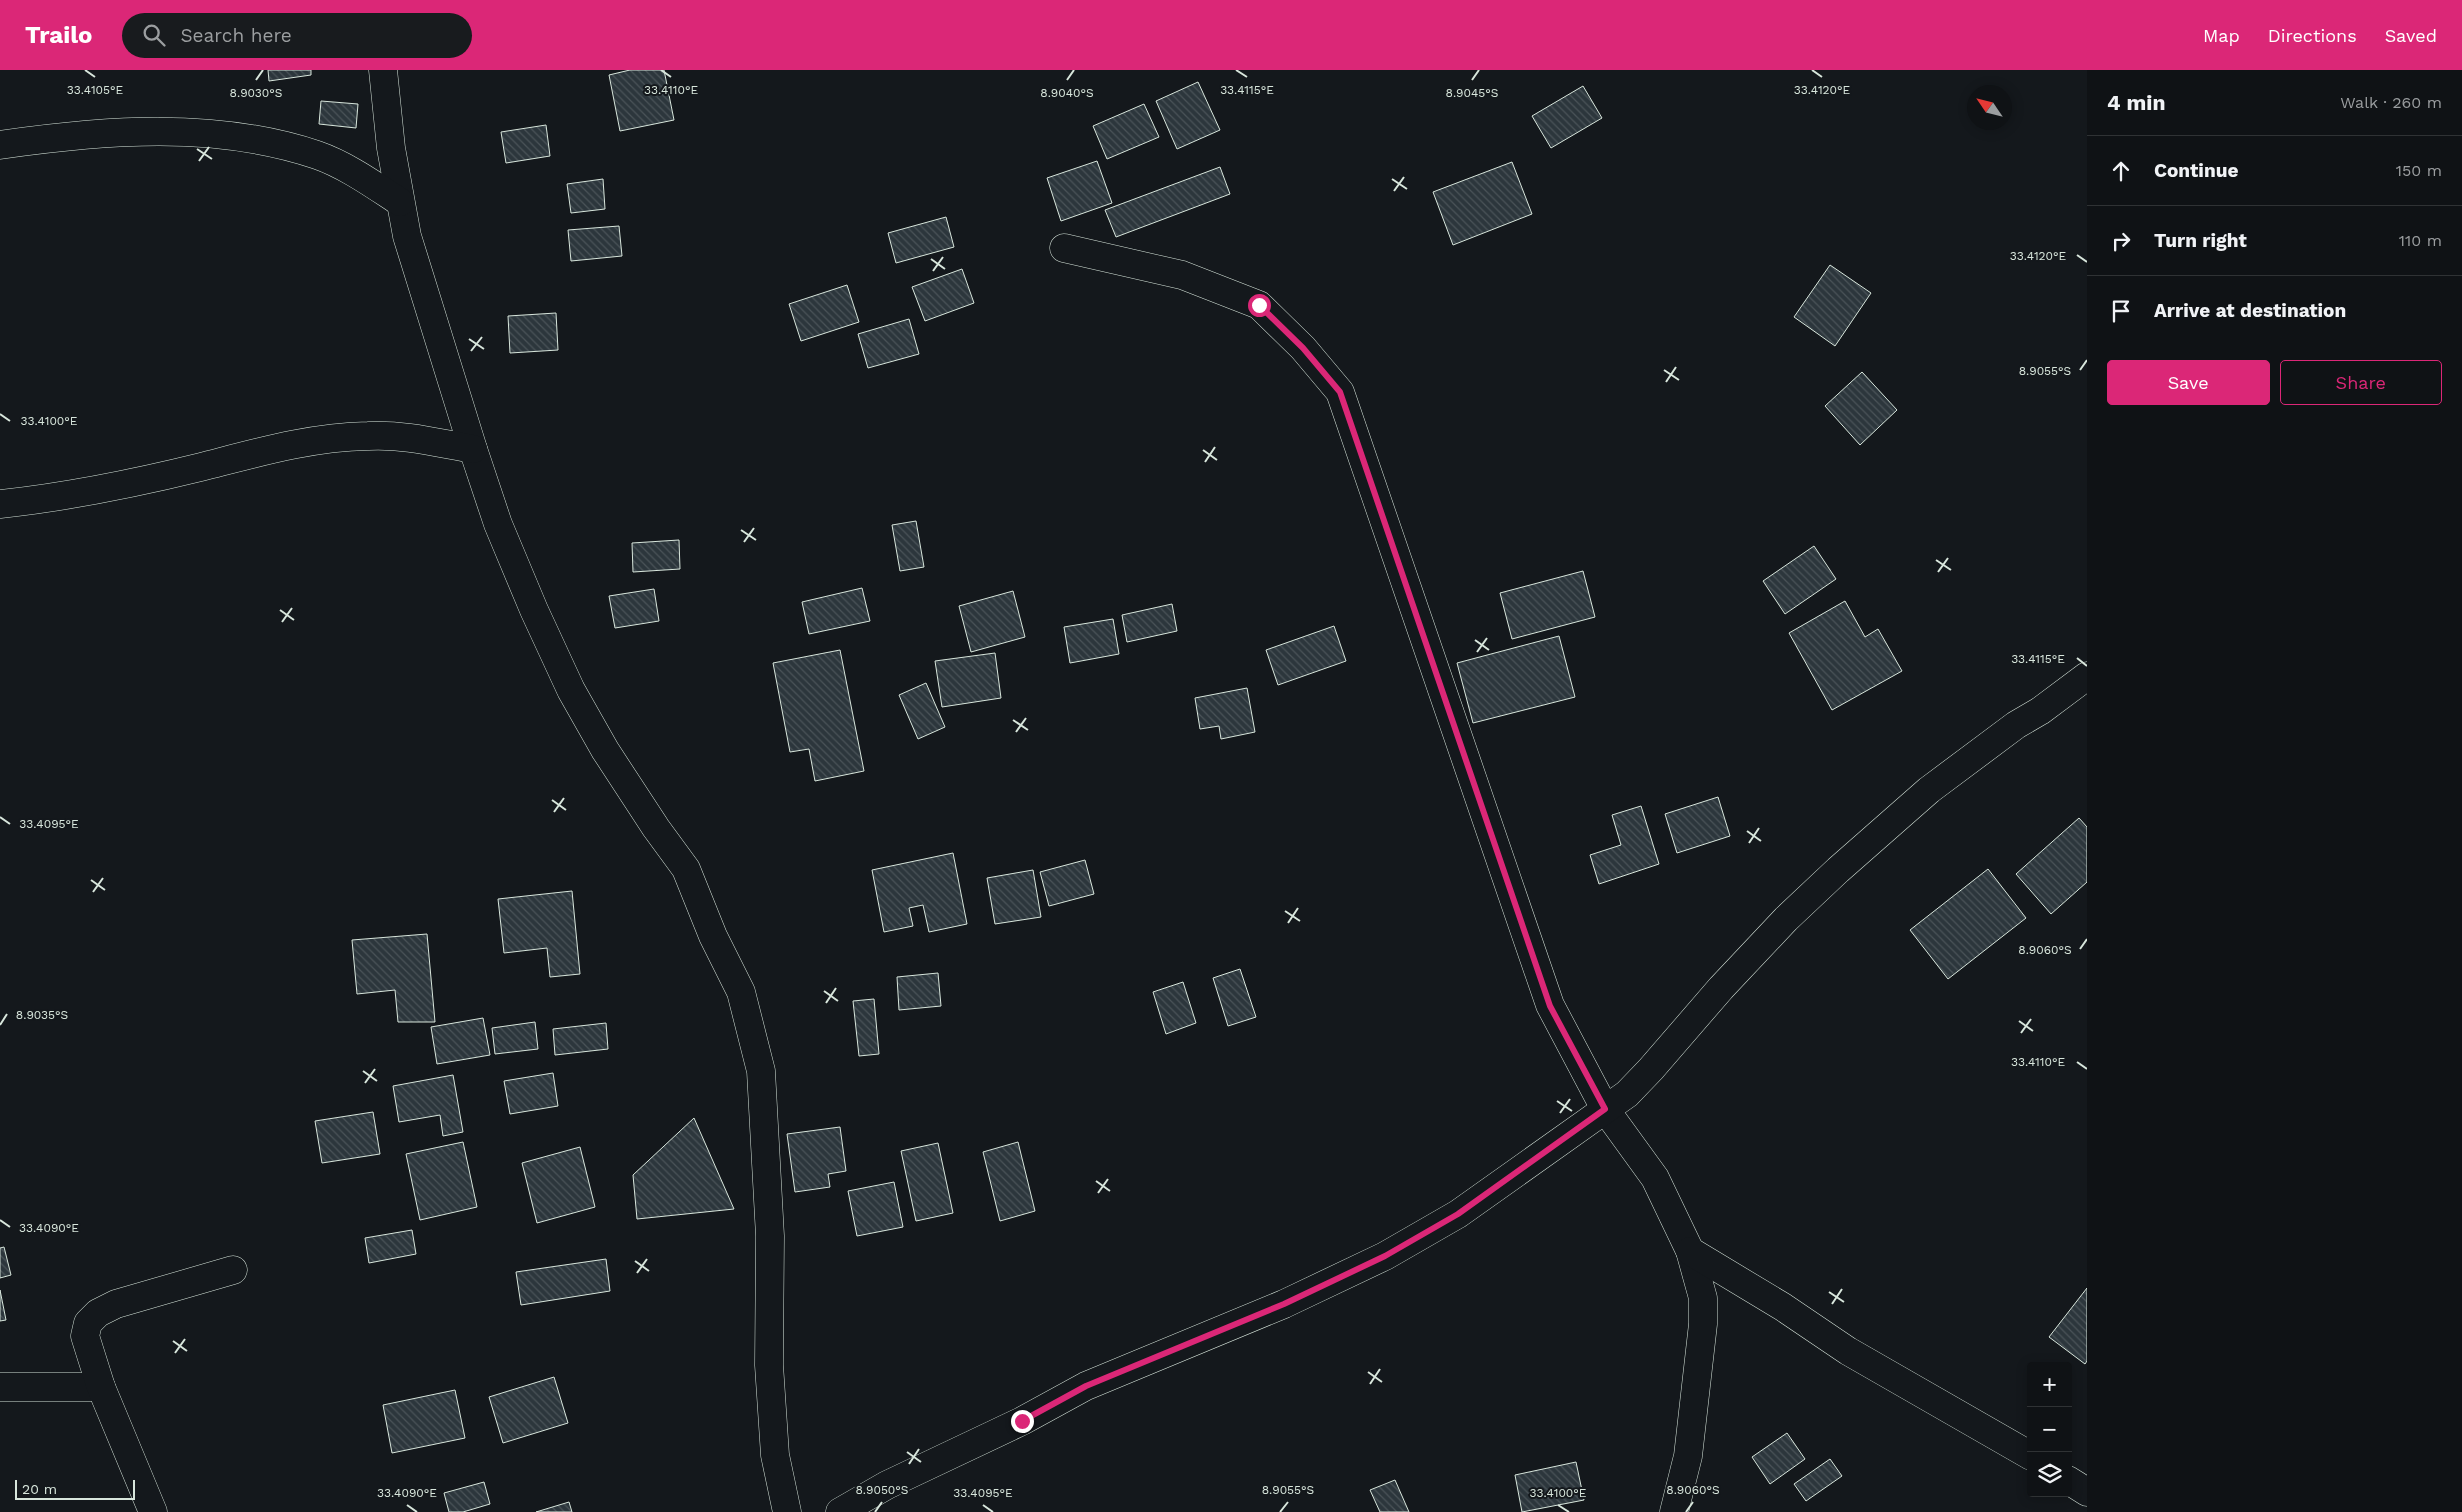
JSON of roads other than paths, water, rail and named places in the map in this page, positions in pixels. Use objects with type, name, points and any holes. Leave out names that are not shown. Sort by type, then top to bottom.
[{"type":"street","points":[[383,70],[391,148],[407,236],[472,450],[502,532],[534,610],[571,690],[615,766],[686,869],[713,936],[740,992],[761,1071],[770,1236],[769,1365],[776,1455],[787,1512]]},
{"type":"street","points":[[0,145],[109,134],[229,134],[272,142],[318,155],[362,178],[400,202]]},
{"type":"street","points":[[1064,248],[1182,275],[1259,305],[1303,348],[1340,392],[1550,1006],[1605,1109],[1654,1178],[1690,1251],[1703,1298],[1703,1324],[1688,1456],[1674,1512]]},
{"type":"street","points":[[0,504],[41,500],[199,468],[269,449],[338,437],[411,437],[472,450]]},
{"type":"street","points":[[840,1512],[887,1485],[1022,1421],[1086,1386],[1284,1304],[1385,1256],[1458,1214],[1627,1094],[1721,988],[1786,919],[1838,870],[1929,790],[2016,725],[2040,711],[2087,676]]},
{"type":"street","points":[[1690,1251],[1783,1307],[1848,1351],[2027,1454]]},
{"type":"street","points":[[153,1512],[100,1387],[85,1336],[88,1323],[98,1313],[116,1304],[233,1270]]},
{"type":"street","points":[[0,1387],[100,1387]]},
{"type":"street","points":[[2072,1483],[2087,1492]]}]
